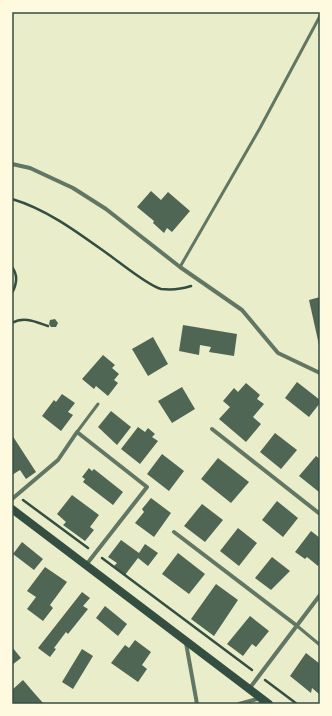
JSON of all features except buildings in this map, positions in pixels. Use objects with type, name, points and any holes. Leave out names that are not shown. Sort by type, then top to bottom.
[{"type":"main road","points":[[12,509],[249,688],[260,701],[269,704]]},
{"type":"street","points":[[12,164],[30,168],[73,188],[106,209],[180,267],[242,310],[278,353],[320,373]]},
{"type":"street","points":[[212,429],[320,514]]},
{"type":"street","points":[[12,499],[58,460],[77,432],[147,487],[86,565]]},
{"type":"street","points":[[174,532],[296,625]]},
{"type":"street","points":[[249,688],[320,595]]},
{"type":"street","points":[[186,640],[198,704]]},
{"type":"street","points":[[239,704],[260,701]]},
{"type":"lane","points":[[180,267],[260,128],[320,16]]},
{"type":"lane","points":[[77,432],[98,404]]},
{"type":"lane","points":[[296,625],[320,645]]},
{"type":"path","points":[[12,199],[32,205],[84,237],[134,274],[160,288],[181,289],[203,282]]},
{"type":"path","points":[[12,267],[16,277],[16,284],[12,293]]},
{"type":"path","points":[[12,323],[20,320],[31,320],[48,326]]},
{"type":"path","points":[[16,495],[90,550]]},
{"type":"path","points":[[102,558],[251,670]]},
{"type":"path","points":[[267,681],[297,704]]}]
